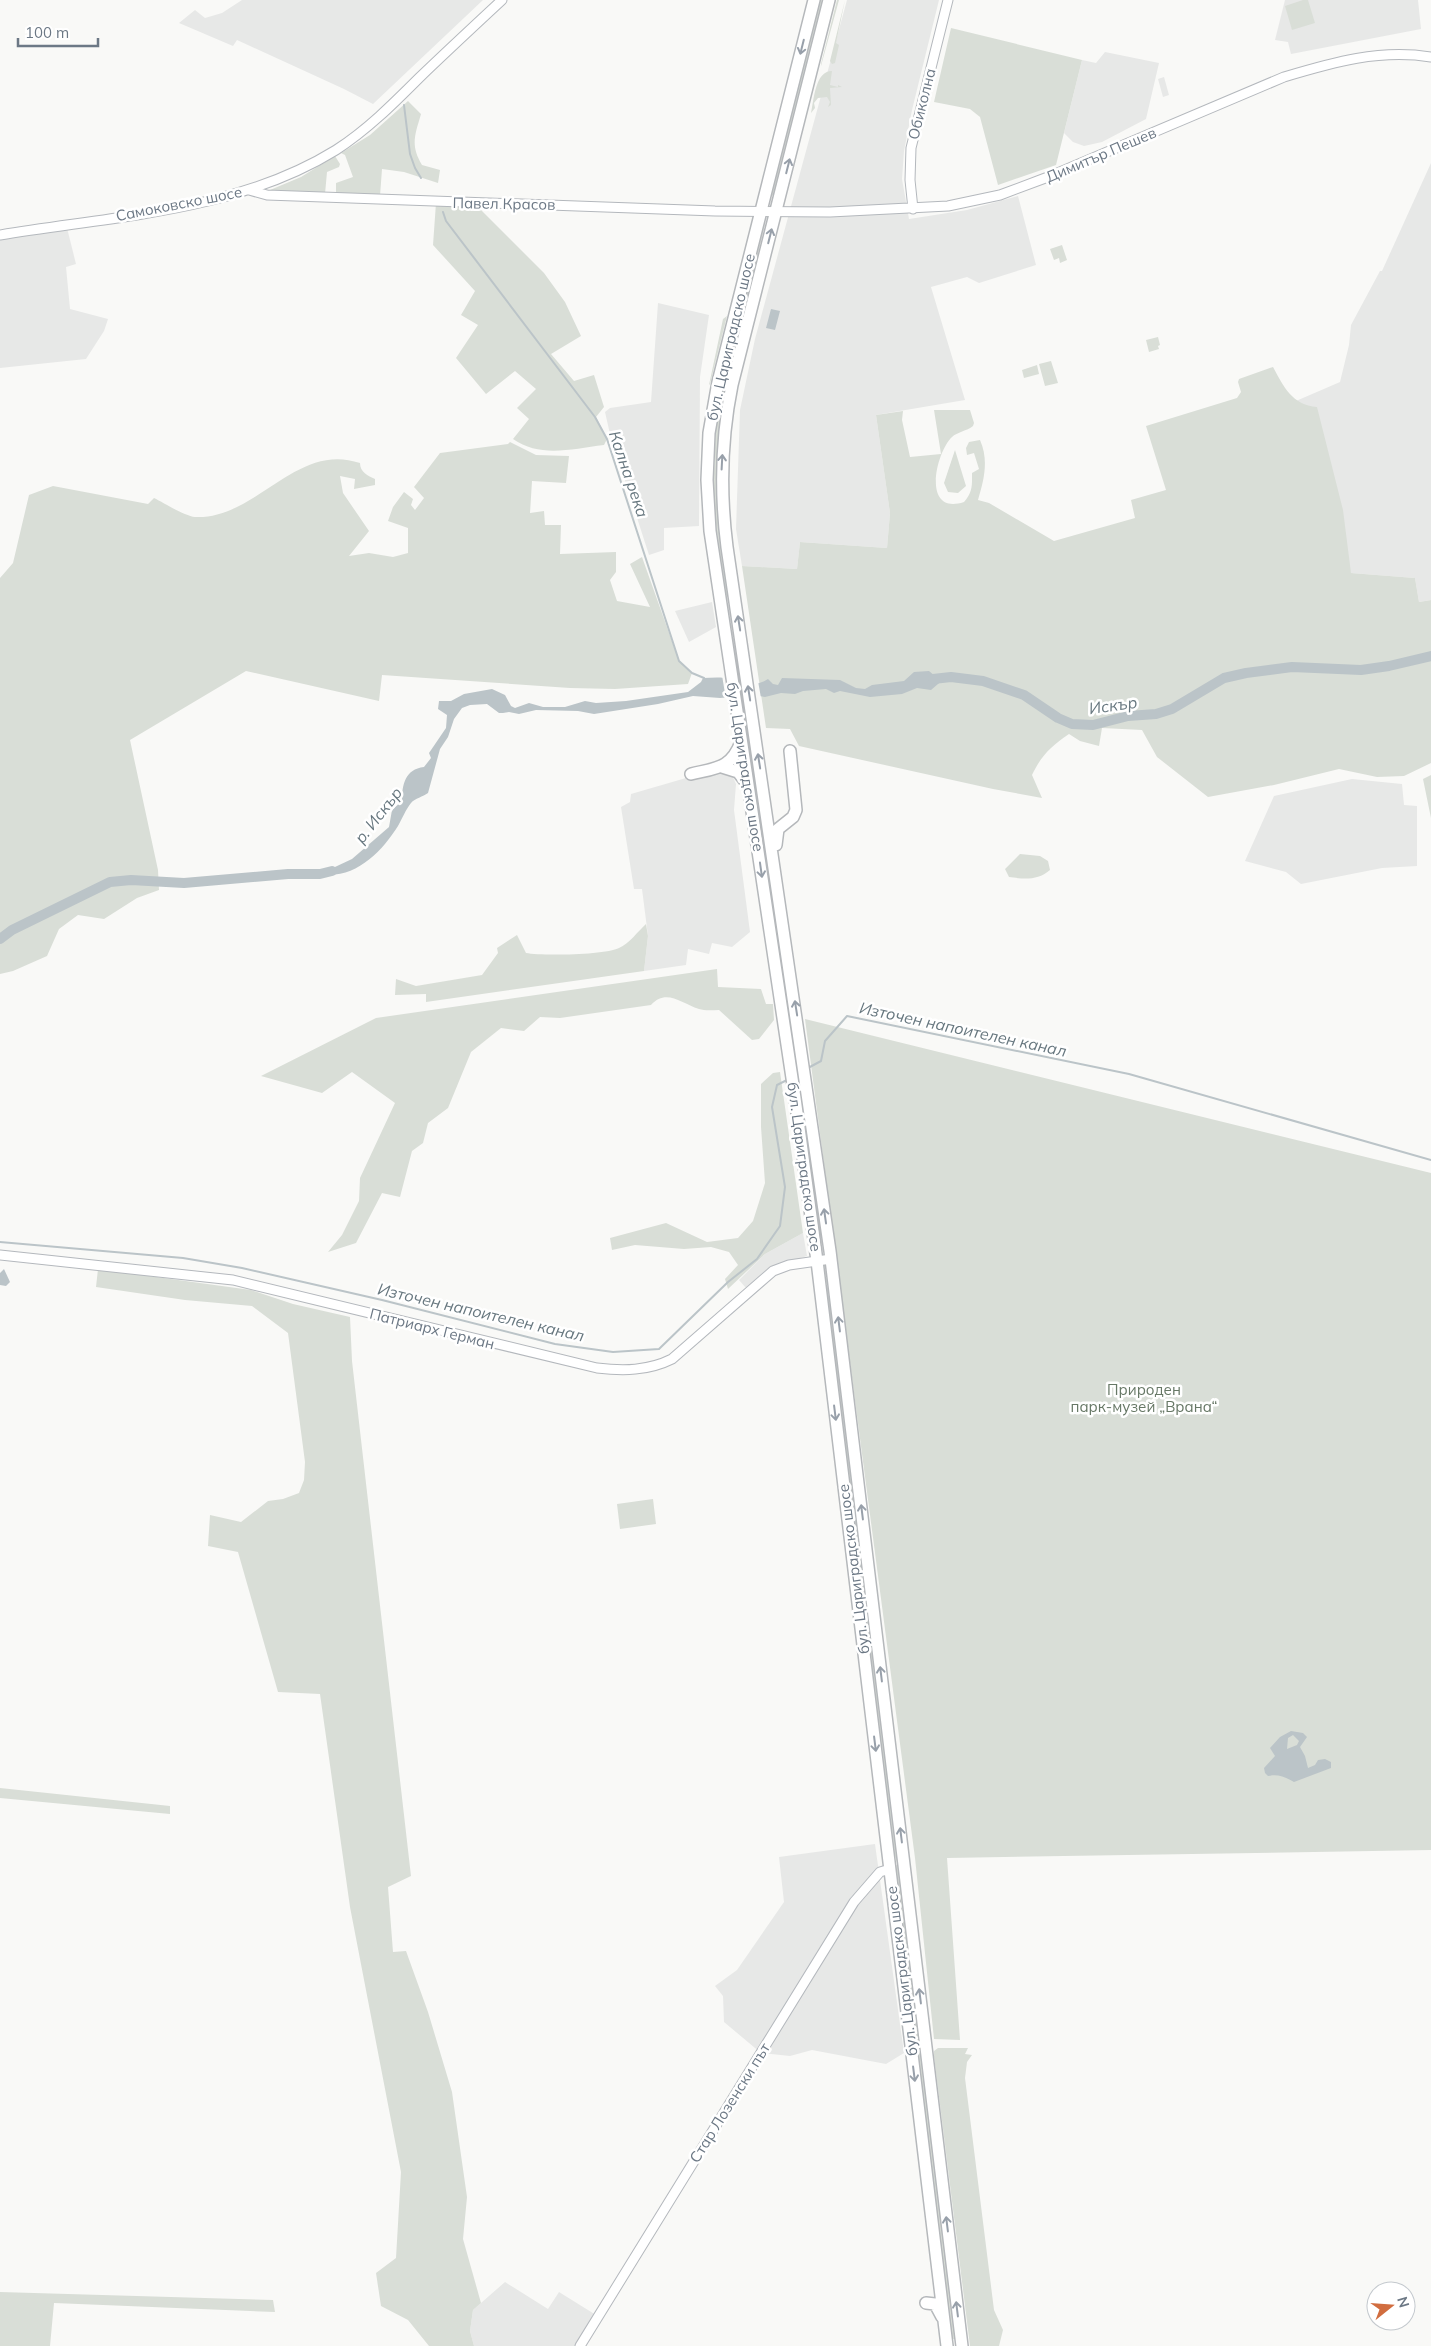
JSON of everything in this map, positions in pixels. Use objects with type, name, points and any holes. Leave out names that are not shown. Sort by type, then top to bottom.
[{"type":"highway","name":"бул. Цариградско шосе","points":[[814,0],[718,382],[708,450],[707,486],[710,531],[795,1098],[817,1260],[947,2346]]},
{"type":"highway","name":"бул. Цариградско шосе","points":[[829,0],[732,385],[724,434],[722,480],[724,518],[809,1094],[831,1259],[962,2346]]},
{"type":"highway","points":[[691,774],[722,766],[734,758],[741,740]]},
{"type":"highway","points":[[776,874],[776,835],[778,829],[793,817],[796,810],[790,750]]},
{"type":"highway","points":[[722,766],[738,772],[748,785]]},
{"type":"highway","points":[[763,787],[774,815],[785,823]]},
{"type":"street","name":"Самоковско шосе","points":[[0,235],[168,210],[249,190],[306,166],[336,150],[390,107],[502,0]]},
{"type":"street","name":"Обиколна","points":[[914,209],[910,180],[911,148],[948,0]]},
{"type":"street","name":"Димитър Пешев","points":[[760,211],[914,209],[968,203],[1015,190],[1284,77],[1378,54],[1407,53],[1431,57]]},
{"type":"street","name":"Павел Красов","points":[[249,190],[267,195],[436,203],[760,211]]},
{"type":"street","name":"Патриарх Герман","points":[[0,1254],[233,1280],[597,1368],[627,1370],[654,1366],[672,1358],[708,1329],[773,1271],[789,1265],[831,1259]]},
{"type":"street","name":"Стар Лозенски път","points":[[580,2346],[854,1902],[880,1872],[890,1869]]},
{"type":"shaded area","points":[[242,0],[483,0],[373,104],[237,40],[233,46],[179,23],[195,10],[205,18],[222,13]]},
{"type":"shaded area","points":[[847,0],[939,0],[904,151],[902,179],[909,219],[967,210],[1018,196],[1036,265],[979,283],[967,277],[931,287],[965,400],[876,415],[890,513],[887,548],[800,542],[797,569],[742,566],[736,529],[740,410],[755,339]]},
{"type":"shaded area","points":[[1285,0],[1418,0],[1421,29],[1291,54],[1288,42],[1275,40]]},
{"type":"shaded area","points":[[1105,52],[1159,63],[1146,119],[1102,142],[1084,146],[1073,142],[1064,133],[1082,60],[1096,63]]},
{"type":"shaded area","points":[[1164,77],[1169,95],[1163,97],[1158,79]]},
{"type":"shaded area","points":[[1431,163],[1431,600],[1419,602],[1415,578],[1351,573],[1289,404],[1340,382],[1349,345],[1351,325],[1380,271],[1382,271]]},
{"type":"shaded area","points":[[66,224],[76,264],[66,267],[70,309],[108,319],[104,331],[86,359],[0,368],[0,235]]},
{"type":"shaded area","points":[[658,303],[709,315],[700,377],[699,526],[664,528],[664,550],[649,555],[610,434],[605,412],[610,408],[651,402]]},
{"type":"shaded area","points":[[771,309],[780,311],[775,330],[766,328]]},
{"type":"shaded area","points":[[712,602],[716,627],[689,642],[675,611]]},
{"type":"shaded area","points":[[929,671],[935,676],[945,678],[931,690],[917,688],[902,694],[870,697],[840,691],[834,693],[826,689],[803,691],[795,694],[781,693],[765,697],[753,695],[720,698],[693,696],[658,704],[594,714],[578,711],[536,710],[519,714],[499,713],[487,704],[470,705],[462,708],[454,719],[448,737],[440,749],[428,793],[411,803],[398,826],[383,846],[375,855],[355,869],[332,875],[320,874],[352,859],[389,827],[392,810],[402,801],[406,779],[413,771],[424,767],[431,758],[429,753],[446,728],[447,715],[438,709],[439,701],[451,701],[464,694],[492,689],[505,695],[511,706],[515,708],[529,703],[543,707],[565,707],[585,701],[596,703],[626,701],[688,692],[701,682],[703,678],[724,678],[751,684],[757,684],[768,679],[773,684],[778,685],[782,678],[840,680],[856,688],[865,689],[872,685],[904,681],[914,672]]},
{"type":"shaded area","points":[[727,772],[733,777],[736,784],[734,810],[750,932],[732,947],[712,943],[709,954],[688,949],[686,965],[644,971],[648,936],[642,889],[634,889],[621,807],[630,802],[631,794],[686,778]]},
{"type":"shaded area","points":[[1352,779],[1402,784],[1404,805],[1417,806],[1417,866],[1382,868],[1301,884],[1286,872],[1245,861],[1274,796]]},
{"type":"shaded area","points":[[803,1233],[807,1256],[767,1269],[746,1288],[739,1280],[765,1254]]},
{"type":"shaded area","points":[[4,1269],[10,1282],[6,1286],[0,1285],[0,1273]]},
{"type":"shaded area","points":[[1291,1731],[1303,1733],[1307,1737],[1300,1747],[1308,1768],[1315,1765],[1318,1760],[1325,1759],[1331,1762],[1331,1768],[1294,1782],[1281,1776],[1268,1776],[1264,1768],[1275,1756],[1270,1748],[1280,1737]],"holes":[[[1293,1735],[1299,1741],[1297,1745],[1287,1749],[1288,1738]]]},
{"type":"shaded area","points":[[875,1844],[904,2053],[886,2064],[812,2050],[790,2056],[761,2053],[724,2022],[723,1996],[715,1986],[737,1970],[784,1902],[779,1857]]},
{"type":"shaded area","points":[[505,2282],[548,2309],[559,2292],[596,2315],[576,2346],[474,2346],[470,2331],[473,2310]]},
{"type":"green space","points":[[820,0],[824,0],[775,196],[771,195]]},
{"type":"green space","points":[[837,0],[839,0],[821,66],[821,64]]},
{"type":"green space","points":[[845,0],[836,43],[839,45],[835,63],[832,64],[830,61]]},
{"type":"green space","points":[[1308,0],[1315,23],[1292,30],[1285,6]]},
{"type":"green space","points":[[951,28],[1082,60],[1056,165],[998,185],[980,117],[970,109],[934,102]]},
{"type":"green space","points":[[832,71],[830,85],[842,87],[830,88],[831,105],[828,107],[830,102],[827,97],[818,98],[814,103],[815,108],[811,113],[814,94],[819,81],[826,72]]},
{"type":"green space","points":[[408,101],[421,114],[415,140],[418,158],[422,165],[440,170],[438,183],[404,172],[382,169],[380,196],[336,195],[336,183],[353,177],[345,155],[341,153],[370,135]]},
{"type":"green space","points":[[335,156],[340,164],[339,167],[327,172],[325,194],[270,190],[301,177]]},
{"type":"green space","points":[[436,203],[475,204],[544,273],[565,302],[581,336],[551,354],[574,381],[594,375],[604,407],[596,417],[607,439],[604,445],[556,451],[534,449],[523,445],[513,439],[529,419],[517,408],[536,389],[515,371],[486,394],[456,358],[478,325],[461,315],[475,291],[433,245]]},
{"type":"green space","points":[[763,222],[765,223],[721,421],[717,468],[717,498],[729,597],[725,598],[713,499],[716,422]]},
{"type":"green space","points":[[1062,245],[1067,260],[1060,263],[1059,258],[1054,260],[1050,249]]},
{"type":"green space","points":[[727,316],[710,384],[709,385],[723,319]]},
{"type":"green space","points":[[1158,337],[1159,349],[1149,352],[1146,340]]},
{"type":"green space","points":[[1051,361],[1058,383],[1045,386],[1039,364]]},
{"type":"green space","points":[[1037,365],[1039,374],[1024,378],[1022,370]]},
{"type":"green space","points":[[1273,367],[1285,388],[1295,399],[1308,406],[1317,407],[1343,510],[1351,573],[1415,578],[1419,602],[1431,600],[1431,763],[1404,776],[1377,777],[1339,769],[1274,785],[1208,797],[1157,757],[1142,730],[1102,728],[1099,746],[1080,741],[1069,734],[1047,752],[1032,775],[1042,798],[799,746],[790,729],[766,728],[742,566],[797,569],[800,542],[887,548],[890,513],[876,415],[903,411],[902,420],[910,457],[941,454],[934,410],[970,410],[974,423],[973,426],[952,437],[941,455],[936,480],[937,492],[942,500],[950,504],[964,502],[969,495],[972,473],[979,469],[974,453],[967,455],[966,448],[969,442],[980,440],[985,462],[984,478],[978,500],[989,503],[1054,541],[1135,518],[1131,500],[1166,490],[1146,426],[1237,398],[1241,392],[1239,379]]},
{"type":"green space","points":[[510,442],[536,455],[569,456],[566,483],[532,481],[530,513],[544,511],[545,525],[561,525],[560,554],[616,552],[616,572],[610,580],[617,601],[650,607],[630,564],[642,557],[679,661],[692,673],[688,684],[615,689],[570,688],[382,675],[379,701],[246,671],[130,740],[158,870],[159,890],[137,898],[104,919],[78,915],[59,929],[47,956],[13,971],[0,974],[0,578],[13,563],[29,495],[53,486],[148,504],[154,498],[180,512],[195,517],[217,515],[238,507],[296,471],[316,463],[337,459],[360,463],[363,471],[375,479],[375,485],[354,489],[355,479],[340,476],[343,493],[369,531],[349,556],[369,553],[393,557],[408,553],[408,528],[388,521],[393,507],[404,492],[413,499],[411,505],[415,510],[424,498],[414,487],[440,453],[508,444]]},
{"type":"green space","points":[[955,450],[966,486],[958,493],[948,492],[944,483]]},
{"type":"green space","points":[[751,774],[756,774],[825,1250],[809,1163]]},
{"type":"green space","points":[[1431,775],[1431,818],[1423,779]]},
{"type":"green space","points":[[1020,854],[1040,856],[1048,861],[1050,870],[1035,878],[1009,877],[1005,869]]},
{"type":"green space","points":[[646,924],[648,936],[644,971],[426,1002],[426,994],[395,995],[396,979],[416,986],[482,975],[498,953],[497,948],[517,935],[526,953],[559,955],[601,952],[623,946]]},
{"type":"green space","points":[[717,969],[718,987],[761,989],[766,1004],[773,1004],[774,1020],[759,1039],[752,1040],[719,1010],[701,1010],[668,997],[657,1000],[651,1005],[560,1018],[540,1017],[524,1031],[501,1028],[471,1052],[448,1108],[428,1123],[423,1143],[412,1151],[400,1197],[382,1193],[356,1243],[328,1252],[342,1235],[359,1201],[360,1178],[395,1103],[352,1072],[322,1093],[261,1076],[376,1018]]},
{"type":"green space","name":"Природен парк-музей „Врана“","points":[[805,1019],[1431,1173],[1431,1850],[947,1858],[960,2040],[934,2039],[915,1858]]},
{"type":"green space","points":[[780,1072],[803,1233],[765,1254],[728,1289],[725,1279],[738,1265],[729,1252],[711,1247],[684,1249],[635,1245],[612,1250],[610,1238],[666,1223],[707,1242],[738,1238],[753,1221],[765,1183],[761,1127],[761,1084],[773,1073]]},
{"type":"green space","points":[[98,1269],[251,1290],[293,1304],[350,1317],[352,1361],[411,1876],[388,1887],[393,1952],[406,1951],[428,2012],[452,2092],[467,2197],[463,2239],[481,2303],[473,2310],[470,2331],[474,2346],[429,2346],[408,2320],[381,2306],[376,2273],[396,2258],[401,2172],[350,1907],[320,1694],[278,1692],[238,1552],[208,1546],[210,1515],[241,1522],[268,1501],[283,1499],[299,1493],[304,1480],[305,1462],[288,1333],[252,1306],[185,1300],[96,1287]]},
{"type":"green space","points":[[827,1286],[899,1863],[897,1863],[895,1856],[894,1858],[825,1288]]},
{"type":"green space","points":[[653,1499],[656,1524],[620,1529],[617,1504]]},
{"type":"green space","points":[[0,1788],[170,1806],[170,1814],[0,1798]]},
{"type":"green space","points":[[894,1861],[899,1867],[956,2339],[951,2339]]},
{"type":"green space","points":[[938,2048],[968,2048],[965,2054],[972,2055],[967,2062],[965,2078],[994,2310],[1003,2330],[999,2346],[970,2346],[934,2056],[934,2051]]},
{"type":"green space","points":[[0,2292],[273,2300],[275,2312],[54,2303],[50,2346],[0,2346]]},
{"type":"pier","points":[[722,675],[743,682],[758,681],[761,698],[726,700]]},
{"type":"waterway","name":"Кална река","points":[[404,105],[410,154],[421,178]]},
{"type":"waterway","name":"Кална река","points":[[443,212],[446,221],[595,417],[607,439],[679,661],[692,673],[704,678]]},
{"type":"waterway","name":"Искър","points":[[933,679],[951,677],[983,681],[1024,695],[1058,718],[1072,724],[1093,725],[1128,716],[1156,714],[1172,709],[1224,678],[1246,673],[1292,667],[1361,670],[1389,666],[1431,656]]},
{"type":"waterway","name":"р. Искър","points":[[0,939],[12,930],[110,882],[131,880],[184,883],[288,874],[320,874],[332,871]]},
{"type":"waterway","name":"Източен напоителен канал","points":[[808,1068],[821,1061],[825,1041],[847,1016],[1129,1074],[1431,1160]]},
{"type":"waterway","name":"Източен напоителен канал","points":[[0,1242],[183,1258],[242,1268],[382,1300],[555,1344],[613,1352],[659,1349],[728,1282],[757,1259],[780,1226],[785,1187],[772,1107],[777,1085],[787,1080]]}]
